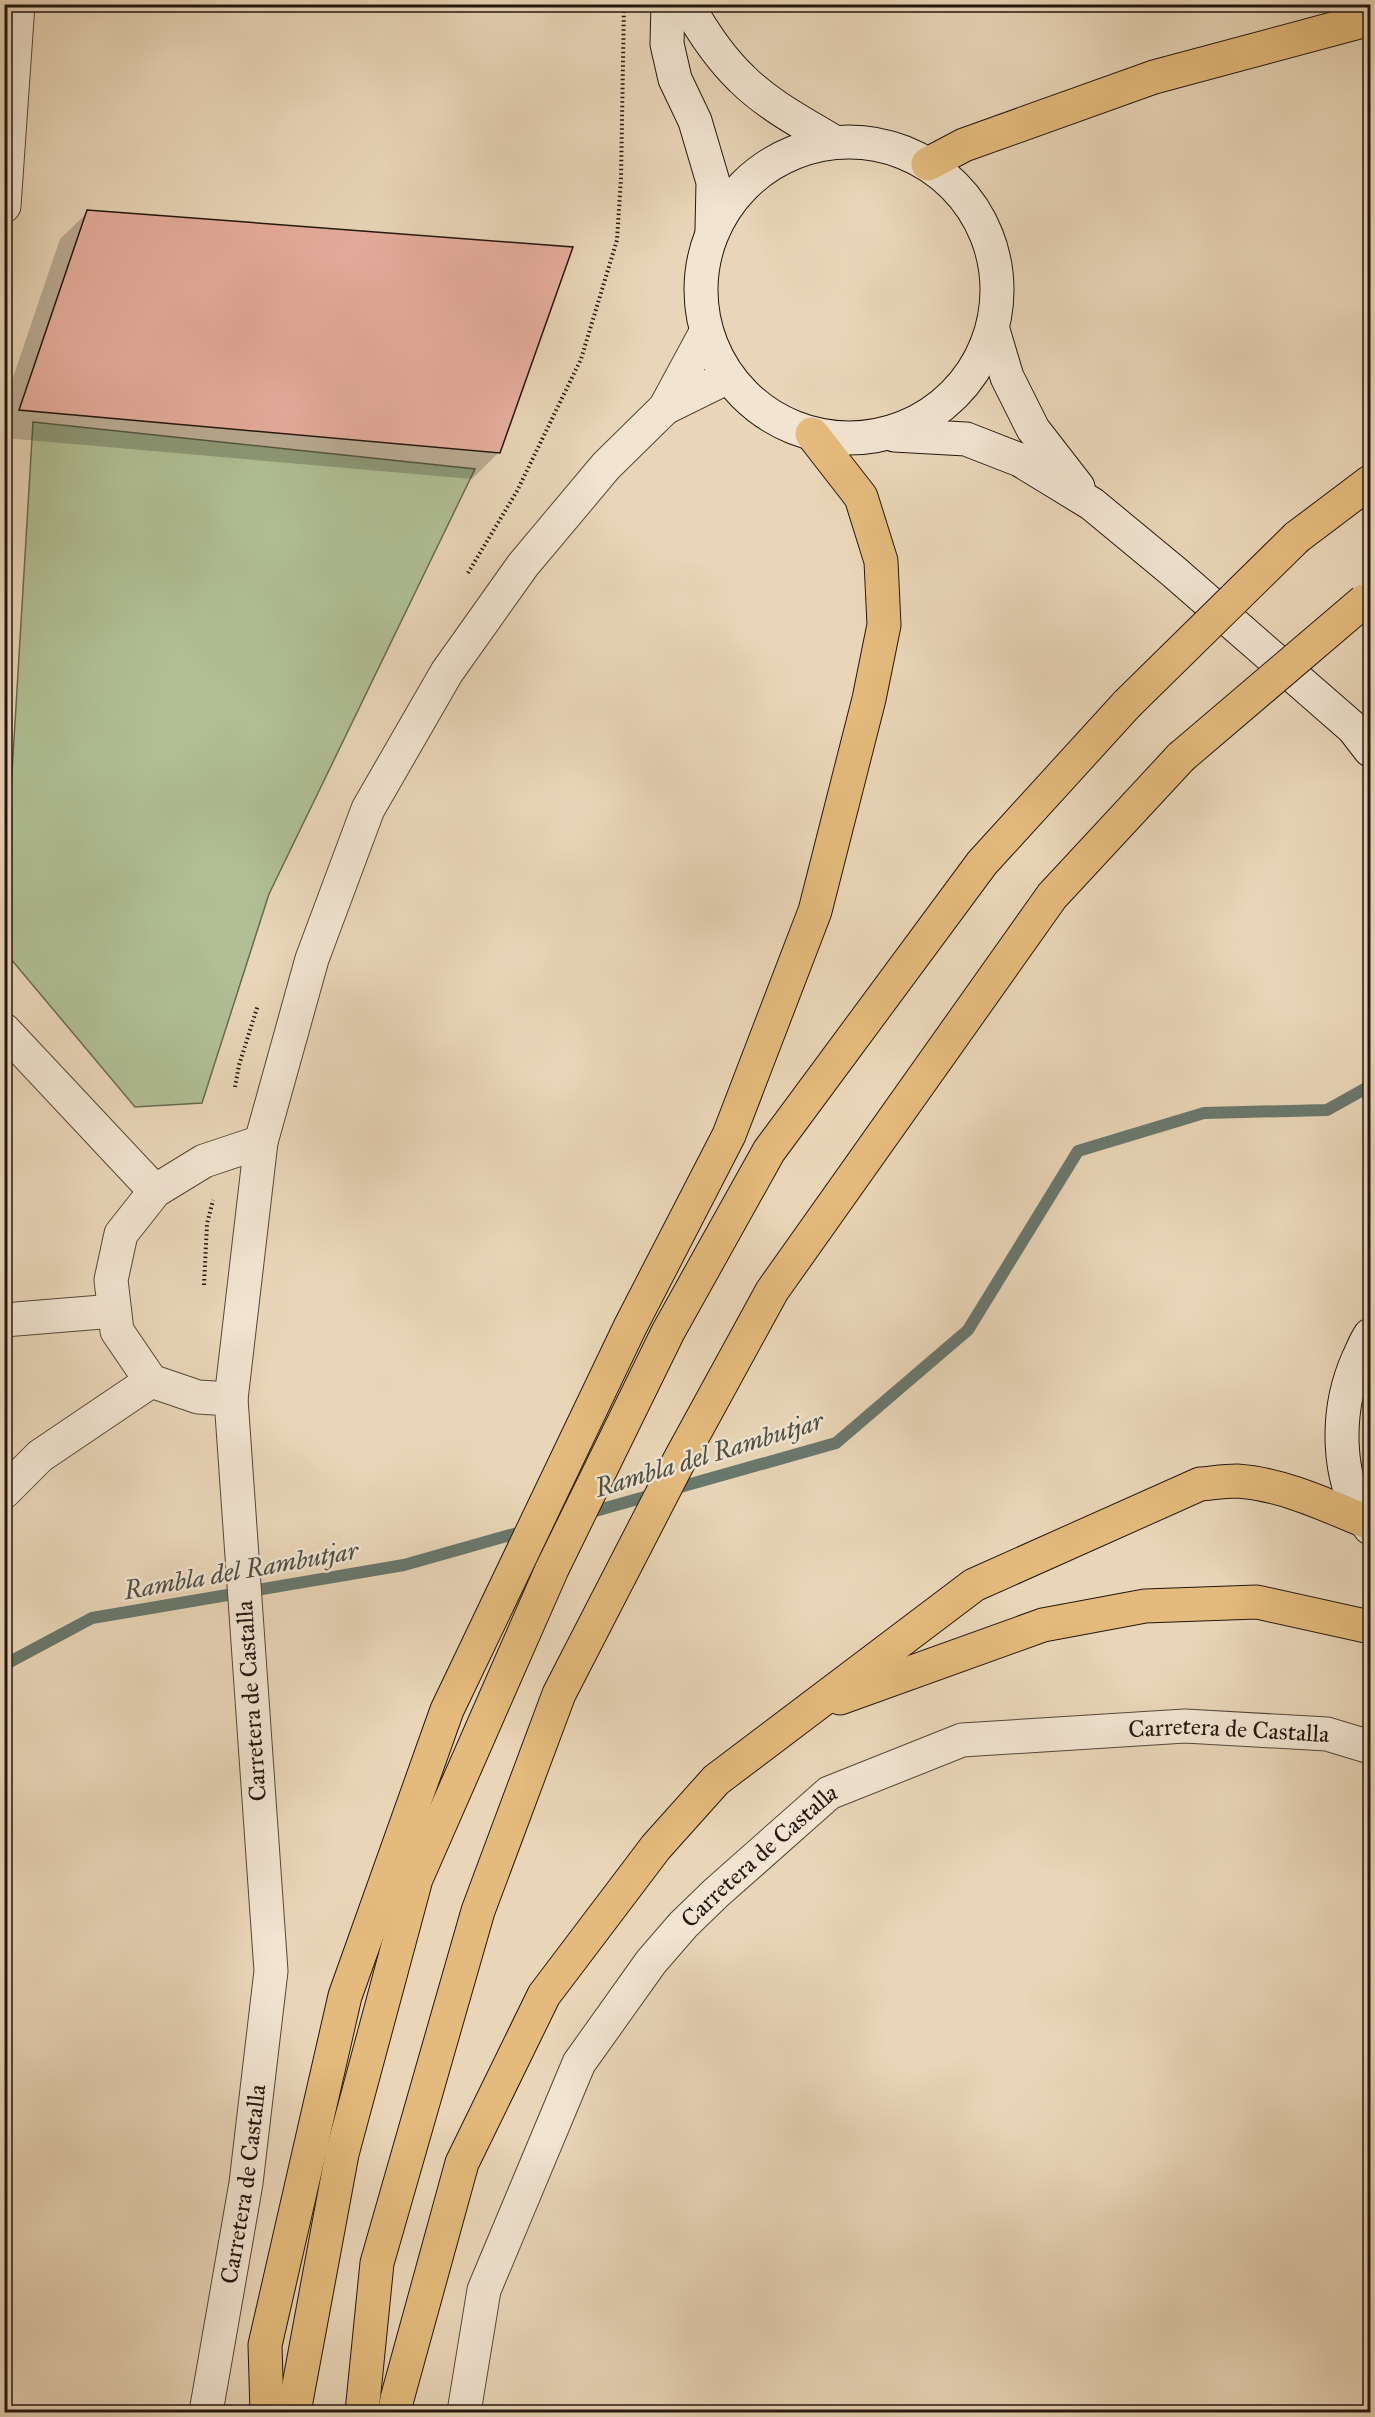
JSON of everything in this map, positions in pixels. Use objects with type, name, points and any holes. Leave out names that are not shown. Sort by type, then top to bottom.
[{"type":"highway","points":[[928,164],[964,144],[1154,77],[1371,19]]},
{"type":"highway","points":[[267,2412],[266,2345],[345,1996],[447,1710],[630,1327],[729,1135],[811,921],[872,689],[884,625],[881,561],[861,497],[812,434]]},
{"type":"highway","points":[[294,2412],[342,2154],[416,1879],[552,1569],[668,1332],[769,1151],[982,863],[1127,704],[1297,537],[1371,482]]},
{"type":"highway","points":[[362,2412],[377,2263],[478,1911],[559,1694],[679,1461],[772,1291],[1052,896],[1181,757],[1367,598]]},
{"type":"highway","points":[[395,2412],[462,2163],[544,1995],[656,1847],[716,1780],[974,1585],[1200,1484],[1236,1481],[1274,1487],[1304,1496],[1368,1524]]},
{"type":"highway","points":[[807,1710],[1043,1625],[1145,1606],[1257,1602],[1371,1627]]},
{"type":"street","points":[[4,206],[18,4]]},
{"type":"street","points":[[668,4],[667,44],[675,79],[695,121],[713,182],[712,231],[700,280],[706,332],[728,377],[751,403],[780,423],[812,434],[851,439],[889,434],[966,439],[1020,460],[1092,504],[1173,571],[1353,728],[1371,750]]},
{"type":"street","points":[[687,4],[710,42],[742,80],[783,111],[834,141]]},
{"type":"street","points":[[712,231],[732,197],[761,169],[795,151],[834,141],[883,145],[928,164],[964,195],[988,236],[998,283],[993,330],[971,376],[935,412],[889,434]]},
{"type":"street","points":[[993,330],[1007,377],[1033,429],[1092,504]]},
{"type":"street","points":[[664,408],[706,332]]},
{"type":"street","points":[[664,408],[728,377]]},
{"type":"street","name":"Carretera de Castalla","points":[[206,2412],[246,2183],[271,1971],[231,1399],[261,1142],[312,959],[368,809],[447,672],[522,565],[606,466],[664,408]]},
{"type":"street","points":[[4,1030],[155,1191]]},
{"type":"street","points":[[231,1399],[198,1397],[151,1381],[117,1330],[111,1280],[121,1234],[155,1191],[204,1161],[261,1142]]},
{"type":"street","points":[[4,1320],[114,1311]]},
{"type":"street","points":[[1368,1524],[1346,1477],[1341,1429],[1348,1383],[1371,1335]]},
{"type":"street","points":[[4,1492],[40,1455],[151,1381]]},
{"type":"street","name":"Carretera de Castalla","points":[[464,2412],[484,2290],[579,2063],[651,1962],[683,1925],[829,1793],[962,1740],[1185,1726],[1327,1734],[1371,1747]]},
{"type":"green space","points":[[33,422],[475,469],[269,894],[202,1103],[135,1107],[5,952],[5,890]]},
{"type":"building","points":[[87,210],[573,247],[500,453],[19,410]]},
{"type":"waterway","name":"Rambla del Rambutjar","points":[[4,1665],[92,1618],[404,1565],[836,1443],[968,1330],[1078,1151],[1204,1113],[1327,1110],[1370,1086]]}]
